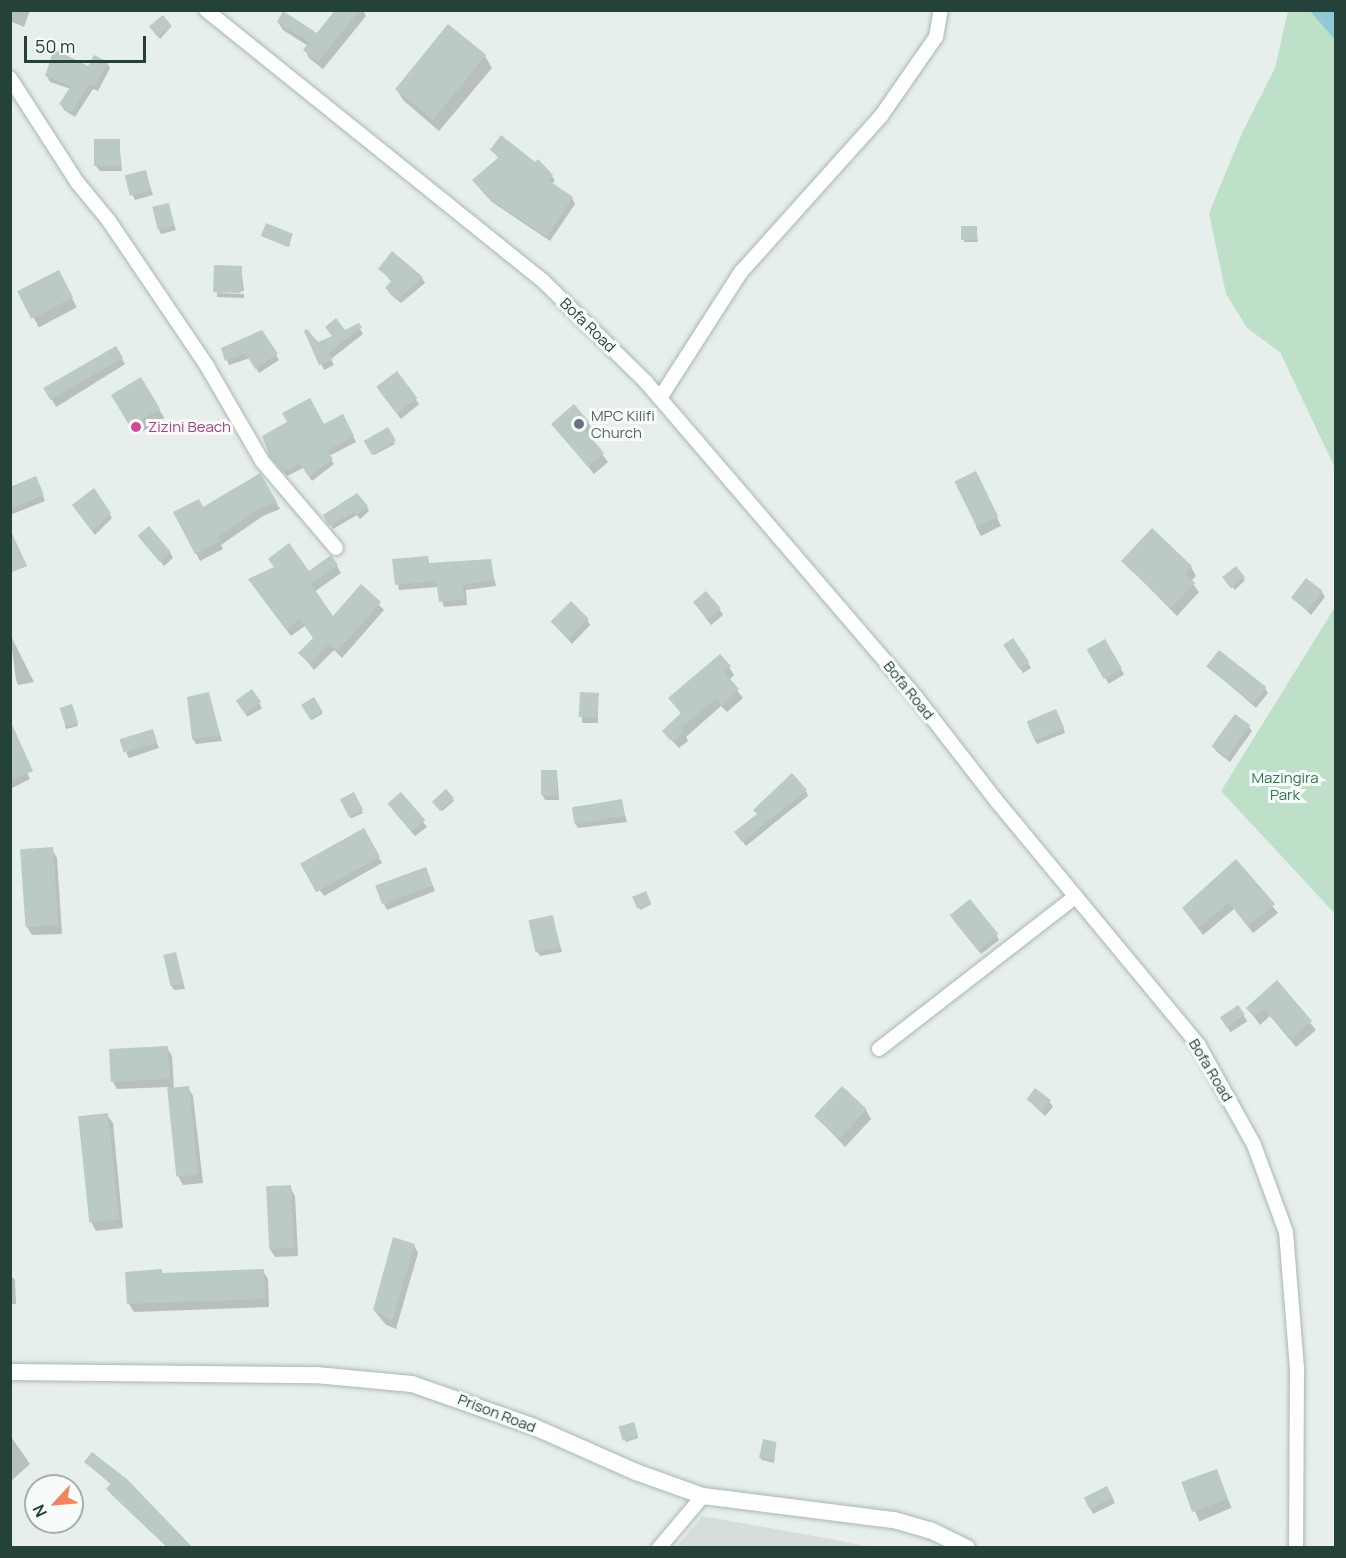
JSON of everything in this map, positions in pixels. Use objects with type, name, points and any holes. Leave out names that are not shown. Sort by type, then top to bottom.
[{"type":"street","name":"Bofa Road","points":[[207,10],[543,281],[660,398],[916,696],[994,799],[1199,1046],[1254,1145],[1286,1232],[1293,1305],[1296,1548]]},
{"type":"street","points":[[660,398],[741,272],[880,116],[936,37],[941,10]]},
{"type":"street","points":[[10,78],[77,182],[109,221],[207,366],[262,461],[336,548]]},
{"type":"street","points":[[879,1049],[1076,896]]},
{"type":"street","name":"Prison Road","points":[[10,1372],[316,1375],[412,1384],[532,1426],[636,1472],[704,1496],[894,1520],[930,1530],[967,1548]]},
{"type":"street","points":[[659,1548],[704,1496]]},
{"type":"shaded area","points":[[702,1516],[836,1540],[870,1547],[676,1547]]},
{"type":"green space","points":[[1288,11],[1310,11],[1335,40],[1335,468],[1280,352],[1247,328],[1226,294],[1209,213],[1243,131],[1275,68]]},
{"type":"green space","name":"Mazingira Park","points":[[1335,607],[1335,914],[1221,791]]},
{"type":"water","points":[[1310,11],[1335,11],[1335,40]]},
{"type":"building","points":[[335,10],[360,10],[318,62],[303,50],[309,42],[277,22],[283,11],[317,33]]},
{"type":"building","points":[[163,15],[172,26],[158,37],[149,26]]},
{"type":"building","points":[[448,24],[486,55],[433,120],[395,89]]},
{"type":"building","points":[[54,49],[88,66],[94,55],[108,62],[95,87],[90,84],[71,113],[59,104],[71,86],[45,76]]},
{"type":"building","points":[[501,135],[535,162],[538,159],[553,175],[548,180],[573,197],[547,237],[487,197],[472,180],[499,157],[490,150]]},
{"type":"building","points":[[94,139],[120,139],[120,166],[94,166]]},
{"type":"building","points":[[146,170],[151,190],[130,196],[125,175]]},
{"type":"building","points":[[169,203],[174,225],[158,229],[152,207]]},
{"type":"building","points":[[266,223],[293,234],[288,247],[261,236]]},
{"type":"building","points":[[961,226],[977,226],[977,240],[961,240]]},
{"type":"building","points":[[392,251],[423,277],[398,299],[385,288],[392,280],[378,269]]},
{"type":"building","points":[[214,265],[242,266],[241,293],[213,292]]},
{"type":"building","points":[[59,270],[73,298],[31,319],[17,291]]},
{"type":"building","points":[[336,318],[345,330],[359,323],[362,327],[328,354],[333,359],[319,365],[304,331],[307,329],[318,342],[332,336],[325,327]]},
{"type":"building","points":[[262,330],[278,354],[255,369],[246,354],[225,361],[221,348]]},
{"type":"building","points":[[116,346],[123,358],[50,400],[43,388]]},
{"type":"building","points":[[397,371],[417,398],[397,414],[376,387]]},
{"type":"building","points":[[141,377],[160,409],[130,427],[111,395]]},
{"type":"building","points":[[310,398],[324,424],[343,414],[354,436],[327,451],[333,459],[309,477],[300,464],[283,472],[270,457],[262,436],[287,422],[282,413]]},
{"type":"building","points":[[574,404],[590,423],[584,429],[604,453],[588,467],[551,424]]},
{"type":"building","points":[[388,427],[396,441],[372,455],[364,441]]},
{"type":"building","points":[[976,471],[998,517],[977,527],[954,482]]},
{"type":"building","points":[[260,473],[277,502],[259,509],[218,537],[220,541],[195,554],[173,512],[199,499],[203,507]]},
{"type":"building","points":[[36,476],[44,495],[10,509],[10,487]]},
{"type":"building","points":[[94,488],[111,513],[92,531],[72,505]]},
{"type":"building","points":[[357,493],[368,506],[357,515],[354,512],[329,526],[323,515]]},
{"type":"building","points":[[149,526],[171,552],[159,562],[138,536]]},
{"type":"building","points":[[1152,528],[1192,566],[1185,574],[1195,583],[1171,608],[1121,561]]},
{"type":"building","points":[[10,529],[27,566],[10,573]]},
{"type":"building","points":[[289,543],[309,571],[331,555],[338,565],[311,584],[333,616],[361,584],[381,602],[338,651],[329,644],[310,664],[298,653],[313,638],[300,619],[286,630],[248,579],[274,567],[268,559]]},
{"type":"building","points":[[428,556],[429,563],[491,559],[494,580],[463,585],[465,599],[439,602],[436,581],[395,585],[392,559]]},
{"type":"building","points":[[1236,566],[1245,577],[1231,588],[1222,577]]},
{"type":"building","points":[[1306,578],[1323,591],[1308,611],[1291,598]]},
{"type":"building","points":[[706,591],[721,609],[708,620],[693,602]]},
{"type":"building","points":[[571,601],[589,619],[568,639],[550,622]]},
{"type":"building","points":[[1013,638],[1029,662],[1019,669],[1003,645]]},
{"type":"building","points":[[1105,639],[1122,668],[1104,679],[1087,650]]},
{"type":"building","points":[[1219,650],[1266,687],[1253,703],[1206,667]]},
{"type":"building","points":[[720,654],[731,666],[724,672],[739,689],[721,705],[716,699],[681,728],[684,732],[674,741],[669,739],[662,731],[681,713],[668,698]]},
{"type":"building","points":[[252,689],[261,702],[245,714],[236,700]]},
{"type":"building","points":[[209,692],[220,735],[192,739],[187,697]]},
{"type":"building","points":[[580,692],[599,693],[598,718],[579,717]]},
{"type":"building","points":[[314,697],[323,712],[310,719],[301,705]]},
{"type":"building","points":[[72,704],[78,723],[66,727],[60,708]]},
{"type":"building","points":[[1056,709],[1064,728],[1035,741],[1027,722]]},
{"type":"building","points":[[1235,714],[1250,725],[1227,758],[1211,746]]},
{"type":"building","points":[[10,720],[33,771],[10,781]]},
{"type":"building","points":[[153,729],[157,742],[124,753],[120,739]]},
{"type":"building","points":[[541,770],[557,770],[557,795],[541,795]]},
{"type":"building","points":[[792,773],[807,790],[742,842],[734,832],[757,814],[753,810]]},
{"type":"building","points":[[446,789],[454,798],[440,811],[432,802]]},
{"type":"building","points":[[354,792],[363,810],[349,817],[340,799]]},
{"type":"building","points":[[401,792],[425,820],[412,832],[387,804]]},
{"type":"building","points":[[622,799],[625,816],[575,825],[572,808]]},
{"type":"building","points":[[364,828],[380,857],[316,892],[300,863]]},
{"type":"building","points":[[53,847],[58,925],[26,927],[20,849]]},
{"type":"building","points":[[1236,859],[1275,904],[1248,926],[1229,903],[1198,928],[1182,908]]},
{"type":"building","points":[[426,867],[433,886],[382,904],[375,885]]},
{"type":"building","points":[[646,891],[651,903],[637,909],[632,897]]},
{"type":"building","points":[[970,899],[998,934],[978,950],[950,915]]},
{"type":"building","points":[[553,915],[560,947],[535,952],[529,920]]},
{"type":"building","points":[[176,952],[183,983],[171,986],[163,955]]},
{"type":"building","points":[[1277,980],[1312,1021],[1291,1039],[1264,1009],[1254,1017],[1246,1008]]},
{"type":"building","points":[[1238,1005],[1245,1015],[1227,1027],[1220,1018]]},
{"type":"building","points":[[168,1046],[170,1079],[111,1082],[109,1049]]},
{"type":"building","points":[[189,1086],[198,1175],[176,1177],[167,1088]]},
{"type":"building","points":[[842,1086],[867,1109],[839,1139],[814,1116]]},
{"type":"building","points":[[1035,1088],[1051,1100],[1043,1111],[1027,1099]]},
{"type":"building","points":[[108,1113],[119,1219],[89,1223],[78,1116]]},
{"type":"building","points":[[291,1185],[294,1248],[269,1249],[266,1186]]},
{"type":"building","points":[[393,1237],[415,1244],[392,1321],[373,1310]]},
{"type":"building","points":[[162,1269],[162,1273],[264,1269],[265,1299],[127,1304],[125,1272]]},
{"type":"building","points":[[634,1422],[638,1436],[623,1441],[619,1426]]},
{"type":"building","points":[[763,1439],[777,1442],[773,1460],[759,1458]]},
{"type":"building","points":[[92,1452],[128,1480],[193,1548],[168,1548],[106,1489],[111,1483],[84,1462]]},
{"type":"building","points":[[1217,1469],[1228,1499],[1192,1512],[1181,1482]]},
{"type":"building","points":[[1107,1486],[1113,1498],[1090,1509],[1084,1498]]},
{"type":"place","name":"MPC Kilifi Church","points":[[579,424]]},
{"type":"place","name":"Zizini Beach","points":[[136,427]]}]
